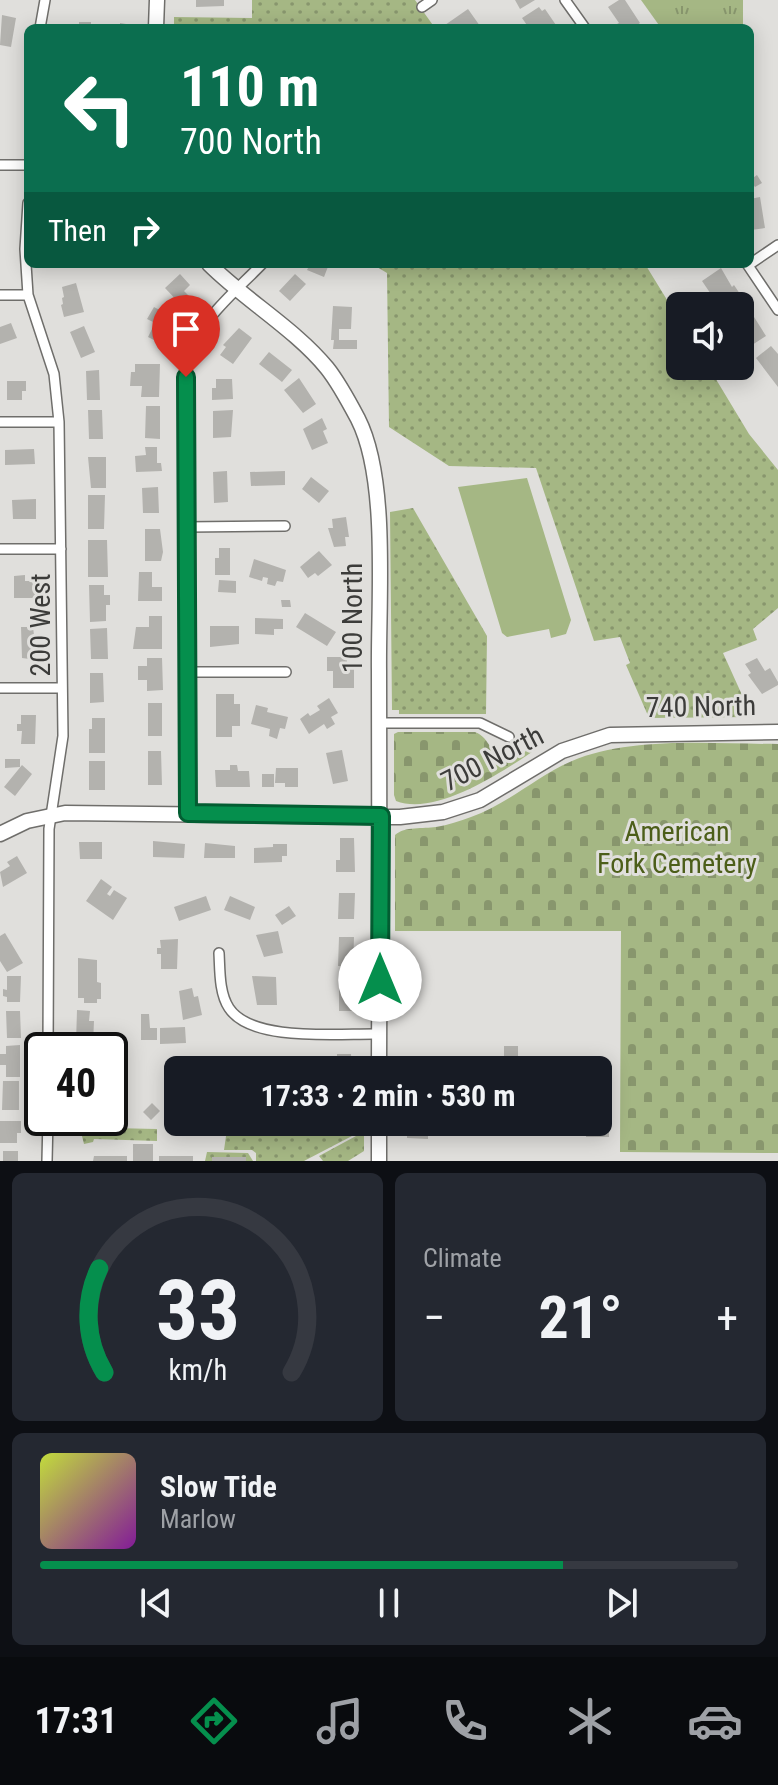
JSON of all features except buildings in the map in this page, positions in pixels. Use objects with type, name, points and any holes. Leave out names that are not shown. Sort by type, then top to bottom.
[{"type":"street","points":[[41,24],[45,0]]},
{"type":"street","points":[[149,0],[157,0],[156,24]]},
{"type":"street","points":[[422,7],[432,0]]},
{"type":"street","points":[[565,0],[582,24]]},
{"type":"street","points":[[0,165],[24,165]]},
{"type":"street","points":[[754,261],[778,245]]},
{"type":"street","name":"200 West","points":[[26,268],[28,295],[54,374],[59,422],[62,747],[49,829],[48,1032]]},
{"type":"street","name":"100 North","points":[[213,268],[326,367],[360,422],[372,458],[377,494],[381,816],[379,1056]]},
{"type":"street","points":[[188,813],[187,361],[195,341],[227,298],[258,268]]},
{"type":"street","points":[[752,268],[778,310]]},
{"type":"street","points":[[0,295],[28,295]]},
{"type":"street","points":[[0,422],[59,422]]},
{"type":"street","points":[[187,527],[285,526]]},
{"type":"street","points":[[0,549],[61,549]]},
{"type":"street","points":[[187,672],[286,672]]},
{"type":"street","points":[[0,688],[62,688]]},
{"type":"street","points":[[379,723],[480,723],[509,737]]},
{"type":"street","name":"740 North","points":[[625,733],[778,732]]},
{"type":"street","name":"700 North","points":[[0,834],[27,821],[52,815],[432,814],[466,806],[492,794],[562,751],[594,739],[625,733]]},
{"type":"street","points":[[219,953],[223,996],[228,1008],[250,1027],[277,1032],[380,1034]]},
{"type":"street","points":[[47,1161],[48,1136]]},
{"type":"street","points":[[379,1136],[379,1161]]},
{"type":"green space","points":[[252,0],[415,0],[432,24],[174,24],[174,17],[252,18]]},
{"type":"green space","points":[[641,0],[743,0],[743,24],[658,24]]},
{"type":"green space","points":[[379,268],[647,268],[666,298],[666,380],[716,380],[749,434],[778,470],[778,608],[753,629],[757,640],[723,653],[752,717],[649,718],[626,665],[630,663],[620,637],[594,641],[536,468],[449,466],[389,427],[387,273]]},
{"type":"green space","points":[[527,478],[571,620],[566,634],[551,638],[549,629],[507,637],[502,633],[458,487]]},
{"type":"green space","points":[[413,508],[487,636],[486,714],[399,714],[399,710],[392,710],[390,512]]},
{"type":"green space","points":[[475,732],[497,755],[508,760],[524,754],[532,739],[538,748],[470,789],[431,803],[413,804],[396,801],[394,795],[394,734]]},
{"type":"green space","name":"American Fork Cemetery","points":[[673,743],[778,744],[778,1153],[620,1152],[621,931],[395,931],[395,835],[409,829],[449,824],[485,811],[559,767],[595,753]]},
{"type":"green space","points":[[128,1128],[157,1129],[157,1141],[94,1139],[84,1144],[82,1136],[128,1136]]},
{"type":"green space","points":[[226,1136],[352,1136],[304,1161],[256,1161],[256,1153],[252,1150],[224,1150]]},
{"type":"green space","points":[[356,1136],[364,1136],[364,1151],[348,1161],[323,1161],[319,1156]]},
{"type":"green space","points":[[207,1152],[248,1153],[253,1161],[246,1161],[245,1157],[213,1157],[212,1161],[205,1161]]},
{"type":"route","points":[[186,377],[188,813],[381,816],[380,980]]}]
